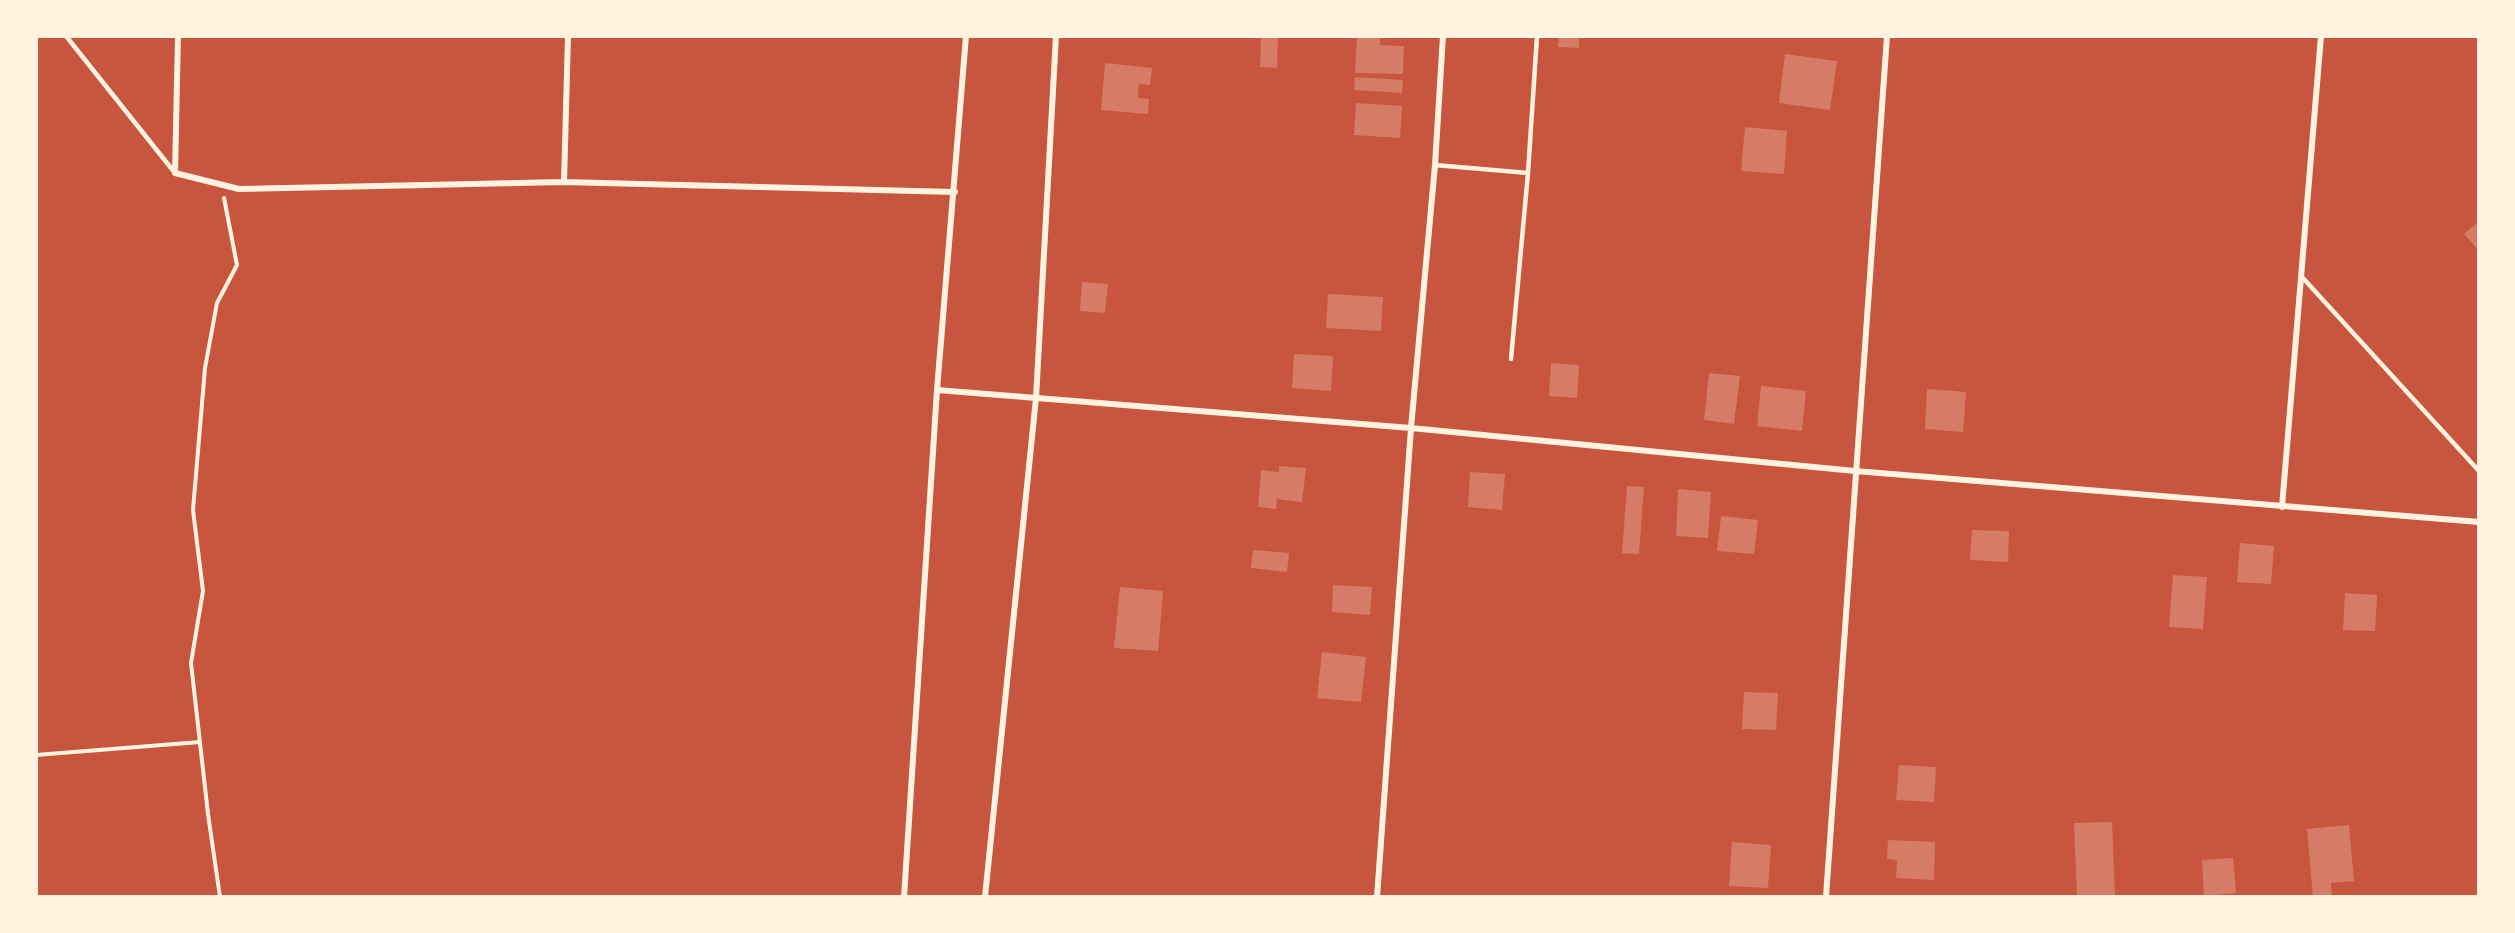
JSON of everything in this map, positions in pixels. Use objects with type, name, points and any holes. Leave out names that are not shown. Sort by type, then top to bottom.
[{"type":"street","points":[[178,36],[175,173],[239,189],[564,182],[955,192]]},
{"type":"street","points":[[564,182],[568,36]]},
{"type":"street","points":[[904,897],[937,390],[966,36]]},
{"type":"street","points":[[985,897],[1036,398],[1056,36]]},
{"type":"street","points":[[1377,897],[1411,428],[1435,165],[1443,36]]},
{"type":"street","points":[[1826,897],[1887,36]]},
{"type":"street","points":[[2282,507],[2321,36]]},
{"type":"street","points":[[937,390],[1411,428],[1855,471],[2479,522]]},
{"type":"lane","points":[[66,36],[175,173]]},
{"type":"lane","points":[[1511,359],[1528,173],[1537,36]]},
{"type":"lane","points":[[1435,165],[1528,173]]},
{"type":"lane","points":[[2302,277],[2479,471]]},
{"type":"path","points":[[218,184],[233,236],[237,265],[218,303],[205,368],[193,510],[202,591],[191,663],[220,897]]},
{"type":"path","points":[[36,755],[200,742]]},
{"type":"building","points":[[1261,36],[1278,36],[1277,68],[1260,67]]},
{"type":"building","points":[[1357,36],[1380,36],[1380,45],[1404,46],[1403,74],[1355,73]]},
{"type":"building","points":[[1559,36],[1579,36],[1579,48],[1558,47]]},
{"type":"building","points":[[1785,54],[1837,61],[1830,110],[1779,103]]},
{"type":"building","points":[[1105,63],[1152,68],[1150,85],[1139,84],[1138,98],[1149,99],[1148,114],[1101,110]]},
{"type":"building","points":[[1355,77],[1403,80],[1402,93],[1354,90]]},
{"type":"building","points":[[1356,103],[1402,106],[1400,138],[1354,135]]},
{"type":"building","points":[[1745,127],[1787,131],[1784,174],[1741,171]]},
{"type":"building","points":[[2479,221],[2479,251],[2464,234]]},
{"type":"building","points":[[1082,282],[1108,284],[1105,313],[1080,311]]},
{"type":"building","points":[[1328,294],[1383,297],[1381,331],[1326,328]]},
{"type":"building","points":[[1294,354],[1333,356],[1331,391],[1292,388]]},
{"type":"building","points":[[1551,363],[1579,365],[1577,398],[1549,396]]},
{"type":"building","points":[[1709,373],[1740,376],[1734,424],[1704,420]]},
{"type":"building","points":[[1761,386],[1806,391],[1802,431],[1757,426]]},
{"type":"building","points":[[1927,389],[1966,392],[1963,432],[1925,429]]},
{"type":"building","points":[[1279,466],[1306,468],[1302,502],[1277,499],[1276,509],[1258,507],[1261,470],[1279,472]]},
{"type":"building","points":[[1470,472],[1505,474],[1502,510],[1468,507]]},
{"type":"building","points":[[1627,486],[1644,487],[1639,554],[1622,553]]},
{"type":"building","points":[[1678,489],[1711,492],[1708,538],[1676,536]]},
{"type":"building","points":[[1721,516],[1758,520],[1754,554],[1717,551]]},
{"type":"building","points":[[1972,530],[2009,531],[2008,562],[1970,560]]},
{"type":"building","points":[[2240,543],[2274,546],[2271,584],[2237,582]]},
{"type":"building","points":[[1253,550],[1289,553],[1287,572],[1251,568]]},
{"type":"building","points":[[2173,575],[2207,577],[2203,629],[2169,627]]},
{"type":"building","points":[[1333,585],[1372,587],[1370,615],[1332,612]]},
{"type":"building","points":[[1120,587],[1163,591],[1158,651],[1114,648]]},
{"type":"building","points":[[2345,593],[2377,595],[2375,631],[2343,630]]},
{"type":"building","points":[[1322,652],[1366,657],[1361,702],[1317,698]]},
{"type":"building","points":[[1744,692],[1778,693],[1776,730],[1742,729]]},
{"type":"building","points":[[1899,765],[1936,767],[1934,802],[1896,800]]},
{"type":"building","points":[[2112,822],[2115,897],[2077,897],[2074,823]]},
{"type":"building","points":[[2349,825],[2354,881],[2331,883],[2332,897],[2313,897],[2307,829]]},
{"type":"building","points":[[1888,840],[1935,842],[1934,880],[1896,878],[1897,860],[1887,859]]},
{"type":"building","points":[[1732,842],[1771,845],[1768,888],[1729,886]]},
{"type":"building","points":[[2233,858],[2236,893],[2204,896],[2202,860]]}]
